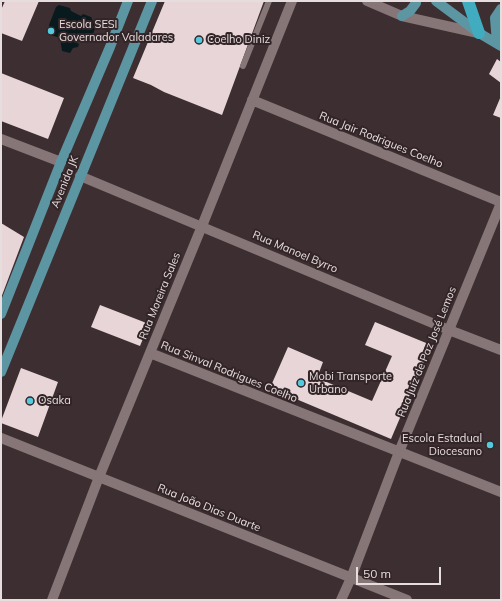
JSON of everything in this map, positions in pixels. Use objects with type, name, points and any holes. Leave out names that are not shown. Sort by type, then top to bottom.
[{"type":"highway","points":[[468,1],[478,32]]},
{"type":"main road","name":"Avenida JK","points":[[1,314],[60,162],[110,47],[128,1]]},
{"type":"main road","name":"Avenida JK","points":[[1,372],[152,1]]},
{"type":"main road","points":[[402,16],[410,11],[416,1]]},
{"type":"main road","points":[[436,1],[478,32],[499,45]]},
{"type":"main road","points":[[499,45],[496,18],[501,9]]},
{"type":"street","name":"Rua Moreira Sales","points":[[52,600],[99,477],[292,1]]},
{"type":"street","points":[[367,1],[402,16],[478,32]]},
{"type":"street","name":"Rua Jair Rodrigues Coelho","points":[[252,100],[501,202]]},
{"type":"street","points":[[1,139],[60,162]]},
{"type":"street","name":"Rua Manoel Byrro","points":[[80,176],[449,330],[501,350]]},
{"type":"street","name":"Rua Juiz de Paz José Lemos","points":[[341,600],[351,578],[399,452],[501,202]]},
{"type":"street","name":"Rua Sinval Rodrigues Coelho","points":[[150,353],[501,492]]},
{"type":"street","name":"Rua João Dias Duarte","points":[[1,438],[407,600]]},
{"type":"lane","points":[[243,66],[269,1]]},
{"type":"shaded area","points":[[59,5],[70,8],[71,11],[81,16],[83,14],[91,17],[93,21],[97,23],[90,42],[77,37],[73,39],[73,41],[79,44],[78,47],[73,48],[70,53],[62,51],[60,38],[51,35],[49,31],[49,25],[56,7]]},
{"type":"building","points":[[5,1],[39,1],[22,41],[1,33],[1,10]]},
{"type":"building","name":"Coelho Diniz","points":[[165,1],[264,1],[222,115],[133,78]]},
{"type":"building","points":[[497,59],[501,62],[501,83],[489,74]]},
{"type":"building","points":[[1,73],[64,98],[48,139],[1,121]]},
{"type":"building","points":[[501,96],[501,118],[493,115]]},
{"type":"building","points":[[1,223],[24,237],[1,298]]},
{"type":"building","points":[[100,305],[149,324],[140,346],[91,327]]},
{"type":"building","name":"Mobi Transporte Urbano","points":[[375,322],[431,345],[391,439],[270,388],[288,347],[323,362],[317,378],[372,401],[392,356],[365,345]]},
{"type":"building","name":"Osaka","points":[[21,368],[58,382],[38,437],[1,423]]},
{"type":"place","name":"Escola SESI Governador Valadares","points":[[51,31]]},
{"type":"place","name":"Coelho Diniz","points":[[199,40]]},
{"type":"place","name":"Mobi Transporte Urbano","points":[[301,383]]},
{"type":"place","name":"Osaka","points":[[30,401]]},
{"type":"place","name":"Escola Estadual Diocesano","points":[[490,445]]}]
